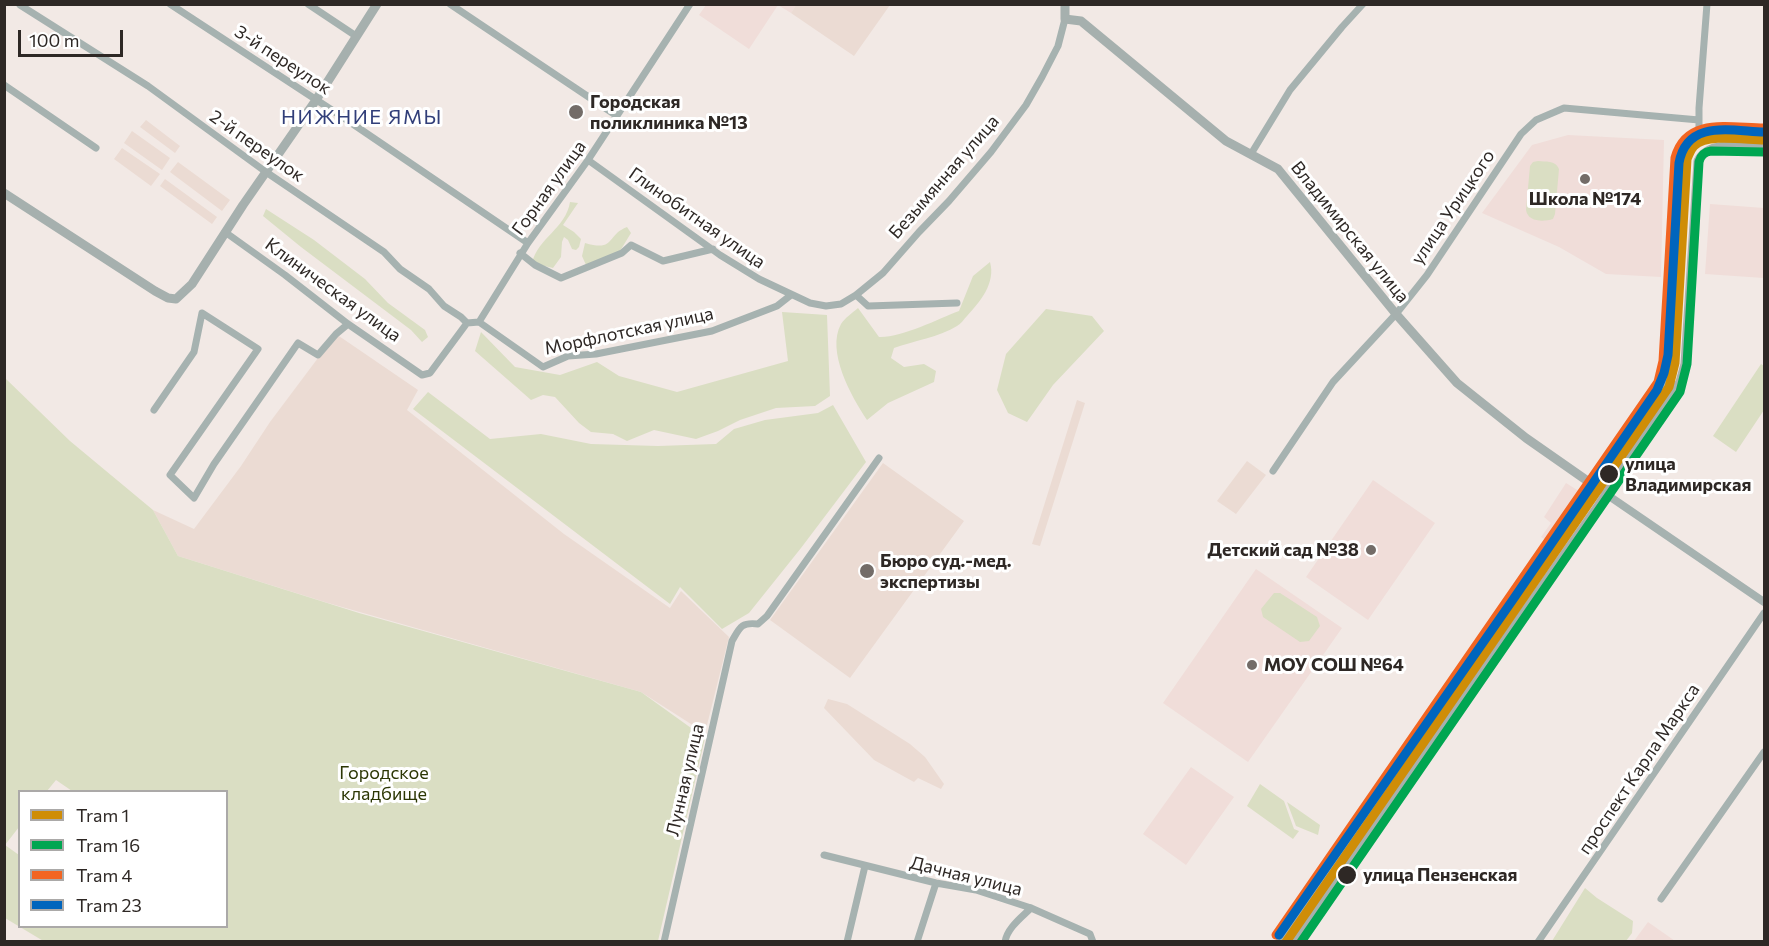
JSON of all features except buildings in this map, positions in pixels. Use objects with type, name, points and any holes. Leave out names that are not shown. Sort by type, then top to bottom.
[{"type":"main road","points":[[4,193],[146,285],[168,298],[176,299],[192,284],[316,100],[377,4]]},
{"type":"main road","name":"Безымянная улица","points":[[1065,4],[1065,19]]},
{"type":"main road","name":"Владимирская улица","points":[[1065,19],[1082,21],[1226,141],[1278,169],[1396,314],[1457,383],[1526,438],[1606,494]]},
{"type":"main road","points":[[1280,942],[1492,640],[1666,386],[1672,370],[1684,158],[1689,145],[1699,136],[1764,137]]},
{"type":"main road","points":[[1699,136],[1702,154]]},
{"type":"main road","points":[[1294,942],[1606,494],[1680,382],[1684,371],[1698,161],[1702,154],[1711,148],[1721,147],[1764,148]]},
{"type":"street","name":"3-й переулок","points":[[170,4],[528,243]]},
{"type":"street","points":[[308,4],[356,36]]},
{"type":"street","points":[[450,4],[617,116]]},
{"type":"street","name":"Горная улица","points":[[479,322],[520,253],[588,160],[690,4]]},
{"type":"street","points":[[1251,154],[1290,90],[1363,4]]},
{"type":"street","points":[[1699,136],[1707,4]]},
{"type":"street","name":"2-й переулок","points":[[20,5],[148,86],[266,172],[384,252],[400,268],[429,289],[444,306],[467,323]]},
{"type":"street","name":"Безымянная улица","points":[[791,295],[810,303],[826,306],[841,304],[883,273],[991,152],[1026,105],[1058,46],[1065,19]]},
{"type":"street","points":[[4,85],[96,148]]},
{"type":"street","name":"улица Урицкого","points":[[1273,471],[1333,382],[1396,314],[1427,275],[1521,134],[1536,120],[1564,108],[1699,120]]},
{"type":"street","name":"Глинобитная улица","points":[[588,160],[713,249],[759,279],[791,295]]},
{"type":"street","name":"Клиническая улица","points":[[225,232],[348,324],[422,375],[430,373],[467,323]]},
{"type":"street","points":[[520,253],[535,265],[561,278],[622,252],[631,245],[663,261],[713,249]]},
{"type":"street","name":"Морфлотская улица","points":[[479,322],[543,367],[568,356],[596,354],[712,331],[777,306],[791,295]]},
{"type":"street","points":[[856,295],[868,306],[957,303]]},
{"type":"street","points":[[154,410],[194,352],[202,313],[258,349],[170,475],[194,498],[213,464],[298,343],[318,355],[348,324]]},
{"type":"street","points":[[467,323],[479,322]]},
{"type":"street","name":"Лунная улица","points":[[664,942],[732,641],[739,627],[747,623],[758,624],[767,616],[879,458]]},
{"type":"street","points":[[1606,494],[1764,602]]},
{"type":"street","name":"проспект Карла Маркса","points":[[1539,942],[1764,613]]},
{"type":"street","points":[[1661,899],[1764,752]]},
{"type":"street","name":"Дачная улица","points":[[824,855],[936,883],[976,890],[1031,908],[1090,934],[1093,942]]},
{"type":"street","points":[[847,942],[865,866]]},
{"type":"street","points":[[917,942],[936,883]]},
{"type":"street","points":[[1005,942],[1014,924],[1031,908]]},
{"type":"shaded area","points":[[706,5],[778,5],[749,49],[699,15]]},
{"type":"shaded area","points":[[778,5],[796,5],[791,13]]},
{"type":"shaded area","points":[[796,5],[890,5],[854,56],[791,13]]},
{"type":"shaded area","points":[[146,120],[180,146],[175,153],[140,127]]},
{"type":"shaded area","points":[[132,131],[170,158],[162,170],[124,143]]},
{"type":"shaded area","name":"Школа №174","points":[[1568,135],[1664,140],[1661,277],[1606,274],[1559,247],[1482,213],[1532,145]]},
{"type":"shaded area","points":[[122,148],[160,174],[151,186],[114,159]]},
{"type":"shaded area","points":[[178,162],[230,200],[222,211],[170,172]]},
{"type":"shaded area","points":[[165,179],[217,217],[212,224],[160,186]]},
{"type":"shaded area","points":[[1710,204],[1764,208],[1764,278],[1705,274]]},
{"type":"shaded area","points":[[336,334],[418,390],[407,410],[564,534],[670,608],[681,591],[729,637],[705,733],[641,692],[328,603],[178,556],[153,510],[194,529]]},
{"type":"shaded area","points":[[1077,400],[1085,403],[1040,546],[1032,544]]},
{"type":"shaded area","points":[[1247,461],[1266,475],[1236,514],[1217,501]]},
{"type":"shaded area","name":"Бюро суд.-мед. экспертизы","points":[[883,463],[964,521],[850,678],[770,620]]},
{"type":"shaded area","name":"Детский сад №38","points":[[1373,480],[1435,523],[1368,620],[1306,577]]},
{"type":"shaded area","points":[[1566,483],[1582,493],[1549,542],[1541,537],[1551,523],[1544,517]]},
{"type":"shaded area","name":"МОУ СОШ №64","points":[[1256,569],[1342,628],[1248,762],[1163,703]]},
{"type":"shaded area","points":[[828,699],[847,704],[910,744],[925,757],[944,784],[941,789],[918,778],[914,782],[874,760],[824,708]]},
{"type":"shaded area","points":[[1191,767],[1234,797],[1186,865],[1143,834]]},
{"type":"shaded area","points":[[1648,922],[1675,941],[1634,941]]},
{"type":"green space","points":[[1533,162],[1553,163],[1559,169],[1555,214],[1553,219],[1541,221],[1530,217],[1526,210],[1530,166]]},
{"type":"green space","points":[[570,202],[578,203],[563,225],[581,239],[579,247],[576,250],[572,249],[564,237],[561,257],[553,268],[532,263],[535,254],[563,219]]},
{"type":"green space","points":[[266,209],[314,240],[365,279],[388,303],[425,330],[428,337],[422,342],[411,330],[301,247],[263,216]]},
{"type":"green space","points":[[627,227],[631,233],[620,251],[586,265],[582,256],[585,243],[606,244],[620,230]]},
{"type":"green space","points":[[990,262],[991,277],[986,292],[960,324],[943,333],[894,348],[891,358],[904,367],[924,364],[936,371],[934,382],[888,403],[867,420],[854,399],[838,360],[837,335],[841,324],[858,308],[879,337],[908,331],[959,311],[973,276]]},
{"type":"green space","points":[[1046,309],[1092,316],[1104,331],[1053,385],[1027,422],[1008,413],[997,390],[1006,354]]},
{"type":"green space","points":[[782,312],[827,315],[830,396],[815,406],[776,408],[740,420],[696,439],[654,430],[627,441],[613,434],[591,432],[579,423],[555,397],[543,395],[531,400],[475,351],[481,332],[515,367],[560,375],[597,362],[619,376],[677,392],[788,361]]},
{"type":"green space","points":[[1761,364],[1764,366],[1764,410],[1736,452],[1713,436]]},
{"type":"green space","name":"Городское кладбище","points":[[5,378],[70,441],[153,510],[178,556],[359,613],[641,692],[705,738],[658,941],[45,942],[22,928],[228,928],[228,790],[71,790],[56,780],[48,790],[18,790],[18,828],[5,845]]},
{"type":"green space","points":[[428,392],[490,439],[541,434],[591,444],[658,446],[716,444],[734,429],[765,420],[818,413],[833,405],[866,462],[749,613],[722,629],[680,587],[670,604],[413,409]]},
{"type":"green space","points":[[1274,593],[1280,593],[1317,617],[1320,626],[1309,641],[1300,642],[1263,617],[1261,609]]},
{"type":"green space","points":[[1260,784],[1284,801],[1294,829],[1299,831],[1293,839],[1247,806]]},
{"type":"green space","points":[[1287,802],[1320,825],[1318,835],[1296,826]]},
{"type":"green space","name":"Городское кладбище","points":[[5,845],[18,854],[18,926],[5,918]]},
{"type":"green space","points":[[1585,888],[1633,921],[1632,933],[1626,941],[1552,941]]},
{"type":"tram line","name":"4","points":[[1276,935],[1658,382],[1663,361],[1675,158],[1681,145],[1689,136],[1711,127],[1764,128]]},
{"type":"tram line","name":"23","points":[[1279,935],[1657,390],[1668,355],[1679,163],[1684,149],[1691,139],[1712,131],[1764,132]]},
{"type":"tram line","name":"1","points":[[1286,942],[1669,387],[1675,363],[1687,159],[1692,149],[1700,142],[1717,138],[1764,140]]},
{"type":"tram line","name":"16","points":[[1301,942],[1680,392],[1687,364],[1701,157],[1711,151],[1764,152]]},
{"type":"place","name":"Городская поликлиника №13","points":[[576,112]]},
{"type":"place","name":"Школа №174","points":[[1585,179]]},
{"type":"place","name":"улица Владимирская","points":[[1609,474]]},
{"type":"place","name":"Детский сад №38","points":[[1371,550]]},
{"type":"place","name":"Бюро суд.-мед. экспертизы","points":[[867,571]]},
{"type":"place","name":"МОУ СОШ №64","points":[[1252,665]]},
{"type":"place","name":"улица Пензенская","points":[[1347,875]]},
{"type":"district","name":"НИЖНИЕ ЯМЫ","points":[[362,117]]}]
